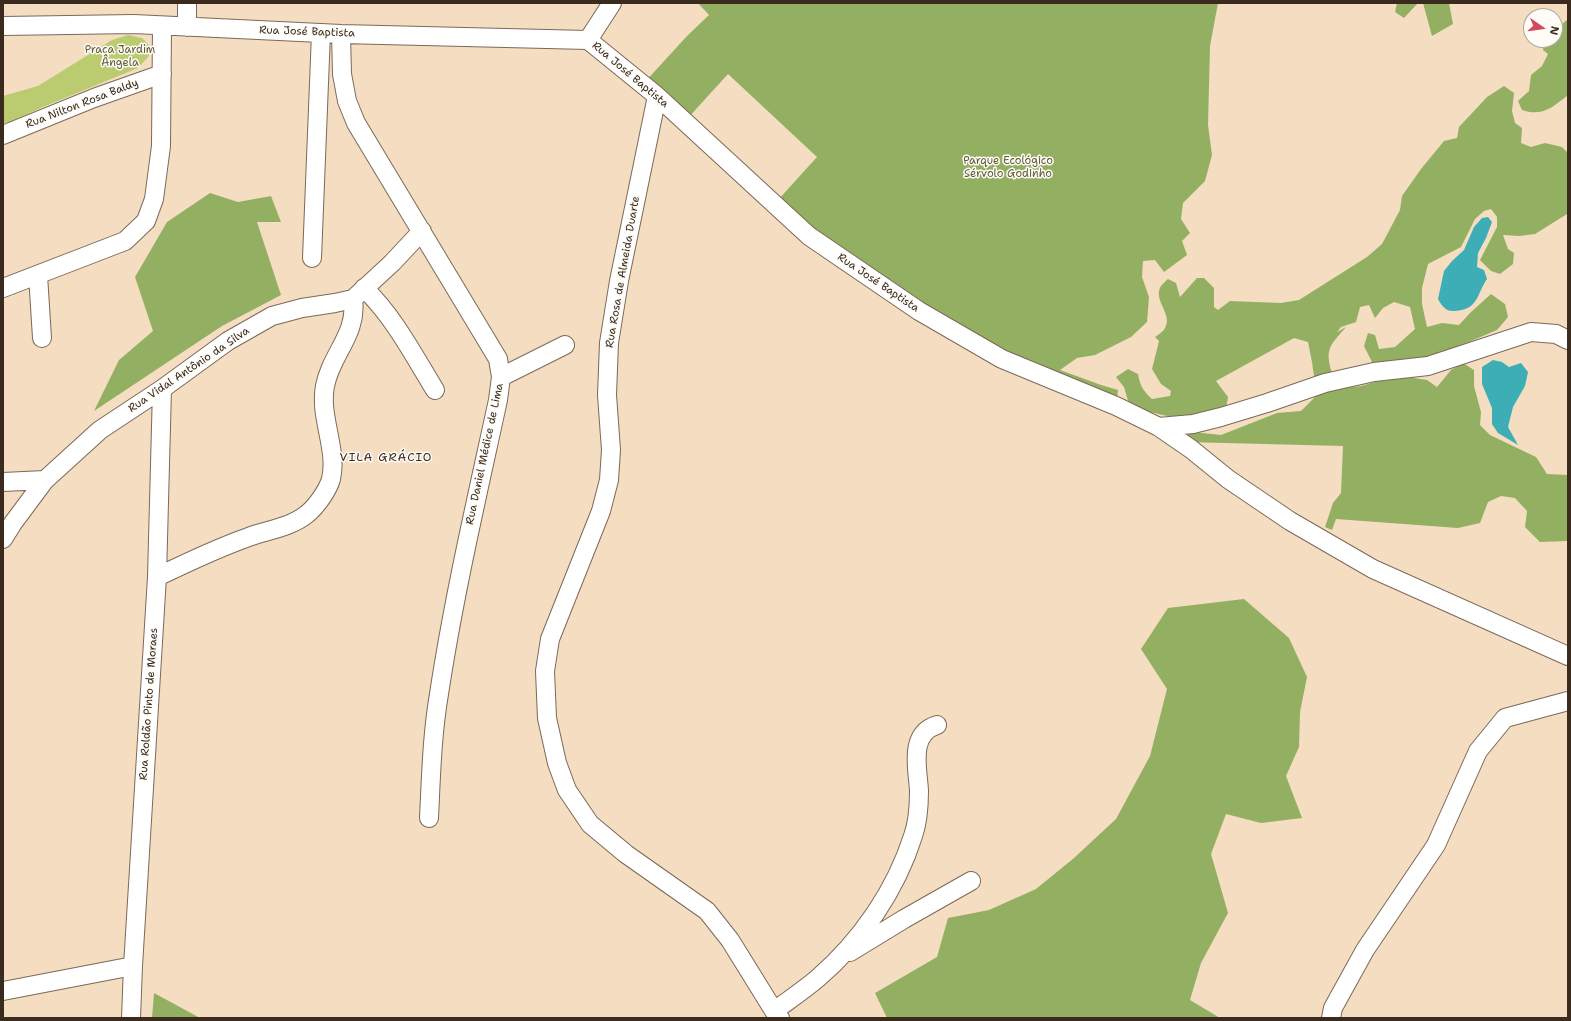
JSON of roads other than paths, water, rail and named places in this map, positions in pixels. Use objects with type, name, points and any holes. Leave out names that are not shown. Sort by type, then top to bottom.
[{"type":"street","points":[[187,3],[187,27]]},
{"type":"street","points":[[588,40],[612,3]]},
{"type":"street","name":"Rua José Baptista","points":[[3,26],[134,24],[341,34],[588,40],[657,96],[809,236],[919,311],[1002,359],[1116,406],[1159,427],[1191,449],[1228,479],[1290,521],[1373,569],[1568,656]]},
{"type":"street","points":[[3,288],[125,241],[146,221],[154,199],[161,146],[162,26]]},
{"type":"street","points":[[312,258],[321,33]]},
{"type":"street","name":"Rua Daniel Médice de Lima","points":[[341,34],[342,74],[347,101],[356,123],[498,359],[501,377],[460,576],[438,695],[432,753],[429,818]]},
{"type":"street","name":"Rua Nilton Rosa Baldy","points":[[3,135],[94,98],[162,74]]},
{"type":"street","name":"Rua Rosa de Almeida Duarte","points":[[657,96],[619,281],[609,343],[607,395],[611,450],[609,480],[601,511],[550,639],[545,671],[547,718],[557,763],[567,790],[590,824],[626,854],[707,911],[730,940],[777,1014]]},
{"type":"street","name":"Rua Vidal Antônio da Silva","points":[[3,538],[45,480],[100,430],[162,389],[228,341],[272,316],[302,308],[335,303],[359,293],[422,231]]},
{"type":"street","points":[[38,275],[42,338]]},
{"type":"street","points":[[157,576],[247,537],[290,524],[308,514],[325,493],[331,479],[332,462],[324,403],[325,386],[330,371],[347,338],[353,321],[354,308],[359,293],[379,303],[398,328],[435,390]]},
{"type":"street","points":[[1159,427],[1193,424],[1221,417],[1325,383],[1374,372],[1428,366],[1531,332],[1556,334],[1568,340]]},
{"type":"street","points":[[501,377],[565,345]]},
{"type":"street","name":"Rua Roldão Pinto de Moraes","points":[[131,1018],[157,576],[162,389]]},
{"type":"street","points":[[3,482],[45,480]]},
{"type":"street","points":[[1331,1018],[1332,1008],[1365,950],[1436,845],[1478,751],[1505,718],[1568,701]]},
{"type":"street","points":[[777,1014],[839,958],[876,913],[905,861],[917,825],[919,792],[917,746],[922,734],[929,727],[937,725]]},
{"type":"street","points":[[839,958],[904,919],[971,882]]},
{"type":"street","points":[[3,991],[133,966]]},
{"type":"water","points":[[1488,217],[1492,222],[1478,253],[1477,267],[1484,270],[1487,279],[1473,304],[1463,310],[1449,311],[1438,299],[1444,271],[1464,250],[1474,227],[1482,218]]},
{"type":"water","points":[[1493,360],[1502,362],[1509,367],[1521,363],[1528,372],[1525,386],[1513,407],[1508,427],[1518,445],[1498,433],[1492,424],[1492,408],[1482,384],[1482,367]]},
{"type":"district","name":"VILA GRÁCIO","points":[[386,458]]},
{"type":"park label","name":"Praça Jardim Ângela","points":[[120,56]]},
{"type":"park label","name":"Parque Ecológico Sérvolo Godinho","points":[[1008,167]]}]
